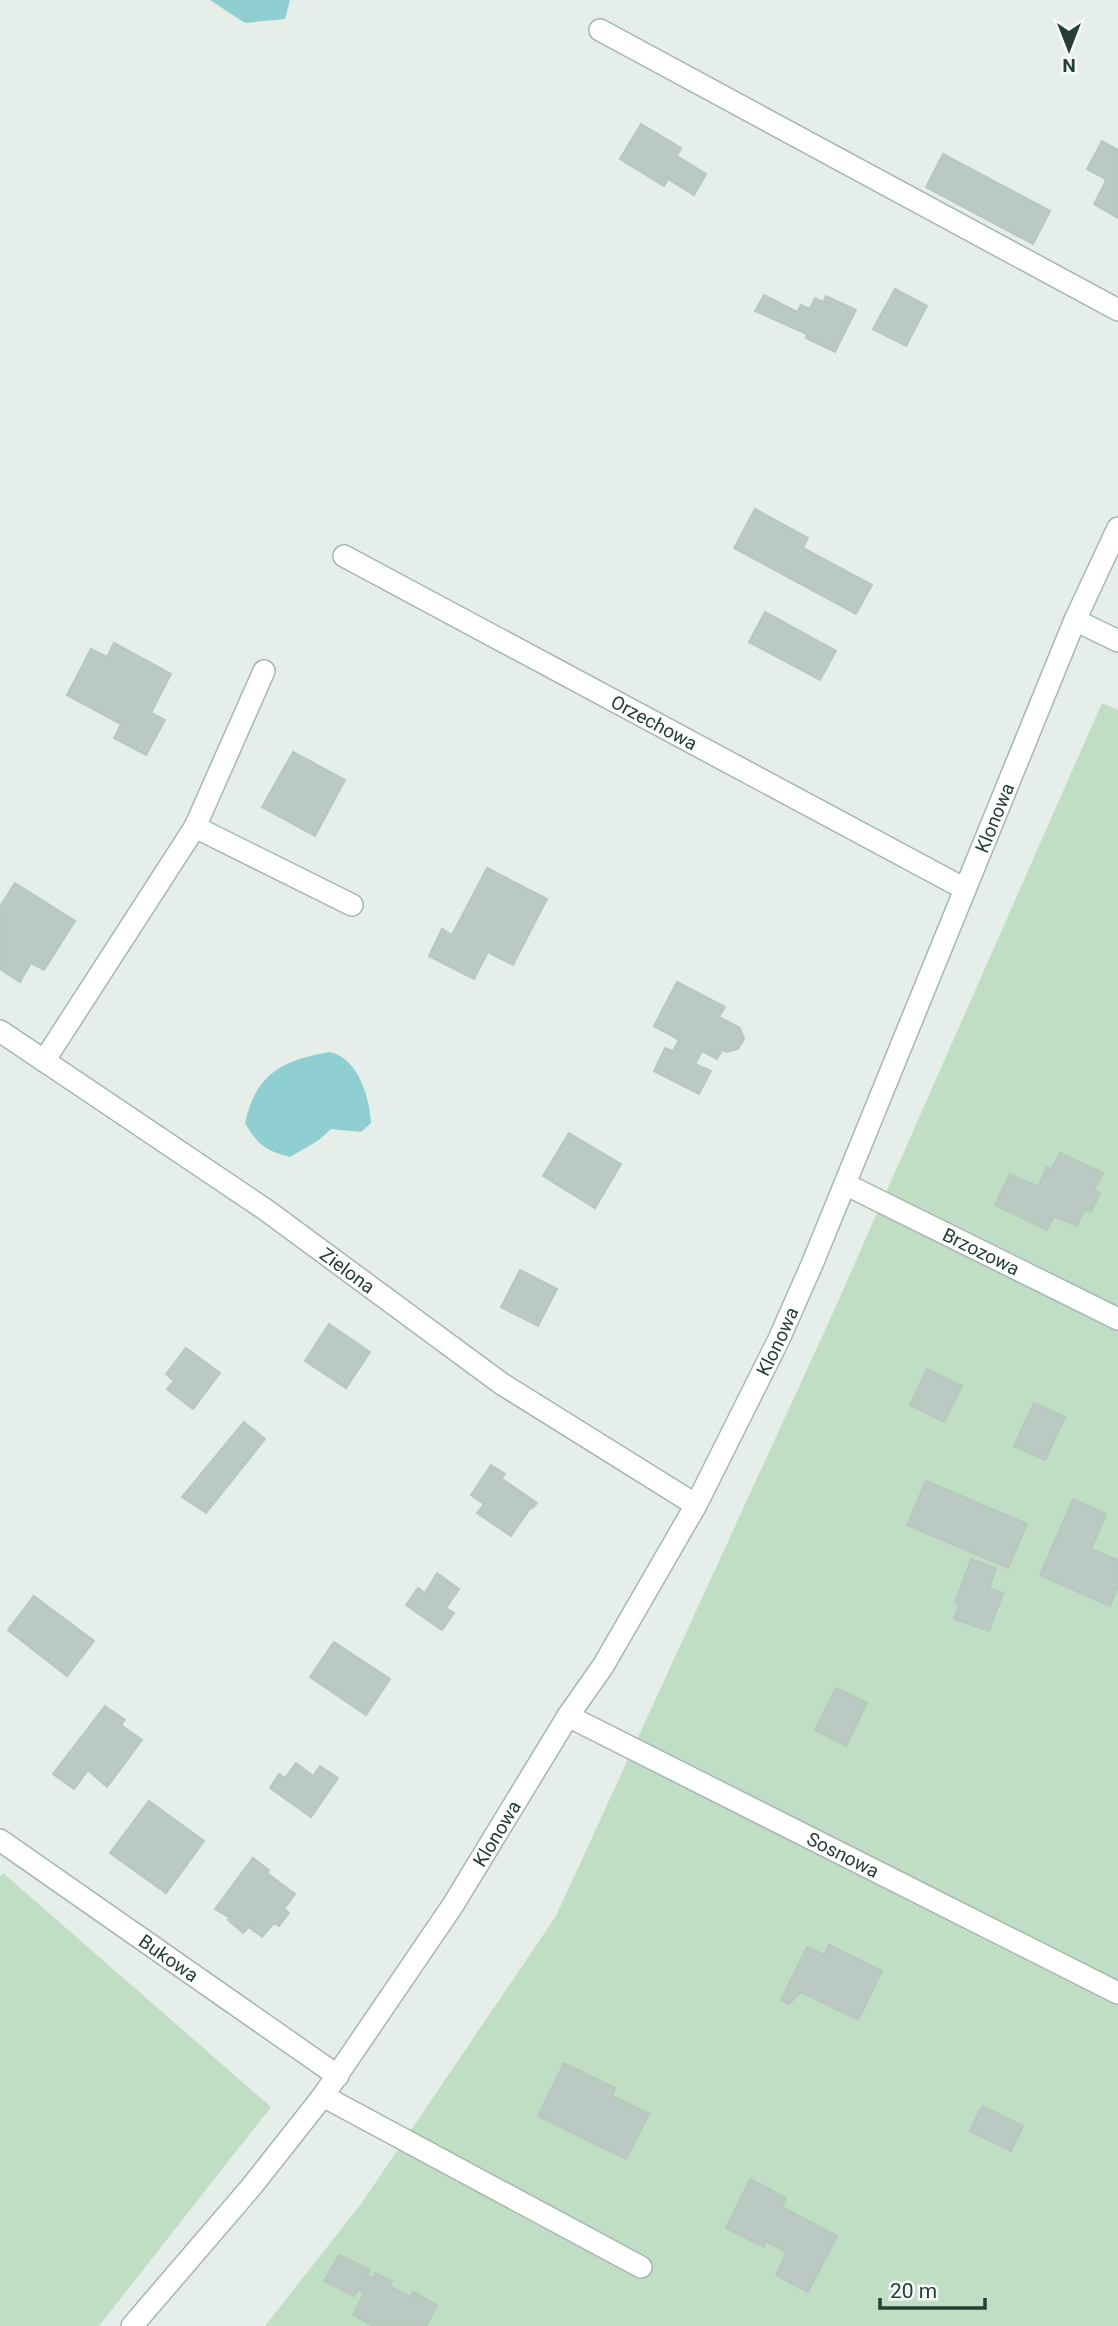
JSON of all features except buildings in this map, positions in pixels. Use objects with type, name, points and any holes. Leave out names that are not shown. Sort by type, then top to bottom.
[{"type":"street","points":[[600,30],[1118,310]]},
{"type":"street","name":"Klonowa","points":[[132,2326],[252,2186],[338,2076],[453,1905],[568,1716],[603,1666],[696,1505],[779,1339],[1075,620],[1118,528]]},
{"type":"street","name":"Orzechowa","points":[[344,555],[965,889]]},
{"type":"street","points":[[1075,620],[1118,641]]},
{"type":"street","points":[[44,1061],[195,827],[264,671]]},
{"type":"street","points":[[195,827],[352,905]]},
{"type":"street","name":"Zielona","points":[[0,1031],[266,1210],[502,1384],[696,1505]]},
{"type":"street","name":"Brzozowa","points":[[845,1184],[1118,1319]]},
{"type":"street","name":"Sosnowa","points":[[568,1716],[1118,1993]]},
{"type":"street","name":"Bukowa","points":[[0,1840],[338,2076]]},
{"type":"street","points":[[324,2096],[640,2267]]},
{"type":"green space","points":[[1102,703],[1118,710],[1118,2326],[265,2326],[361,2204],[556,1916],[832,1315]]},
{"type":"green space","points":[[3,1873],[271,2107],[99,2326],[0,2326],[0,1877]]},
{"type":"water","points":[[210,0],[290,0],[285,19],[245,23]]},
{"type":"water","points":[[330,1052],[348,1062],[361,1080],[371,1123],[361,1132],[331,1129],[319,1140],[290,1157],[263,1146],[245,1123],[256,1092],[264,1081],[285,1065],[298,1059]]}]
